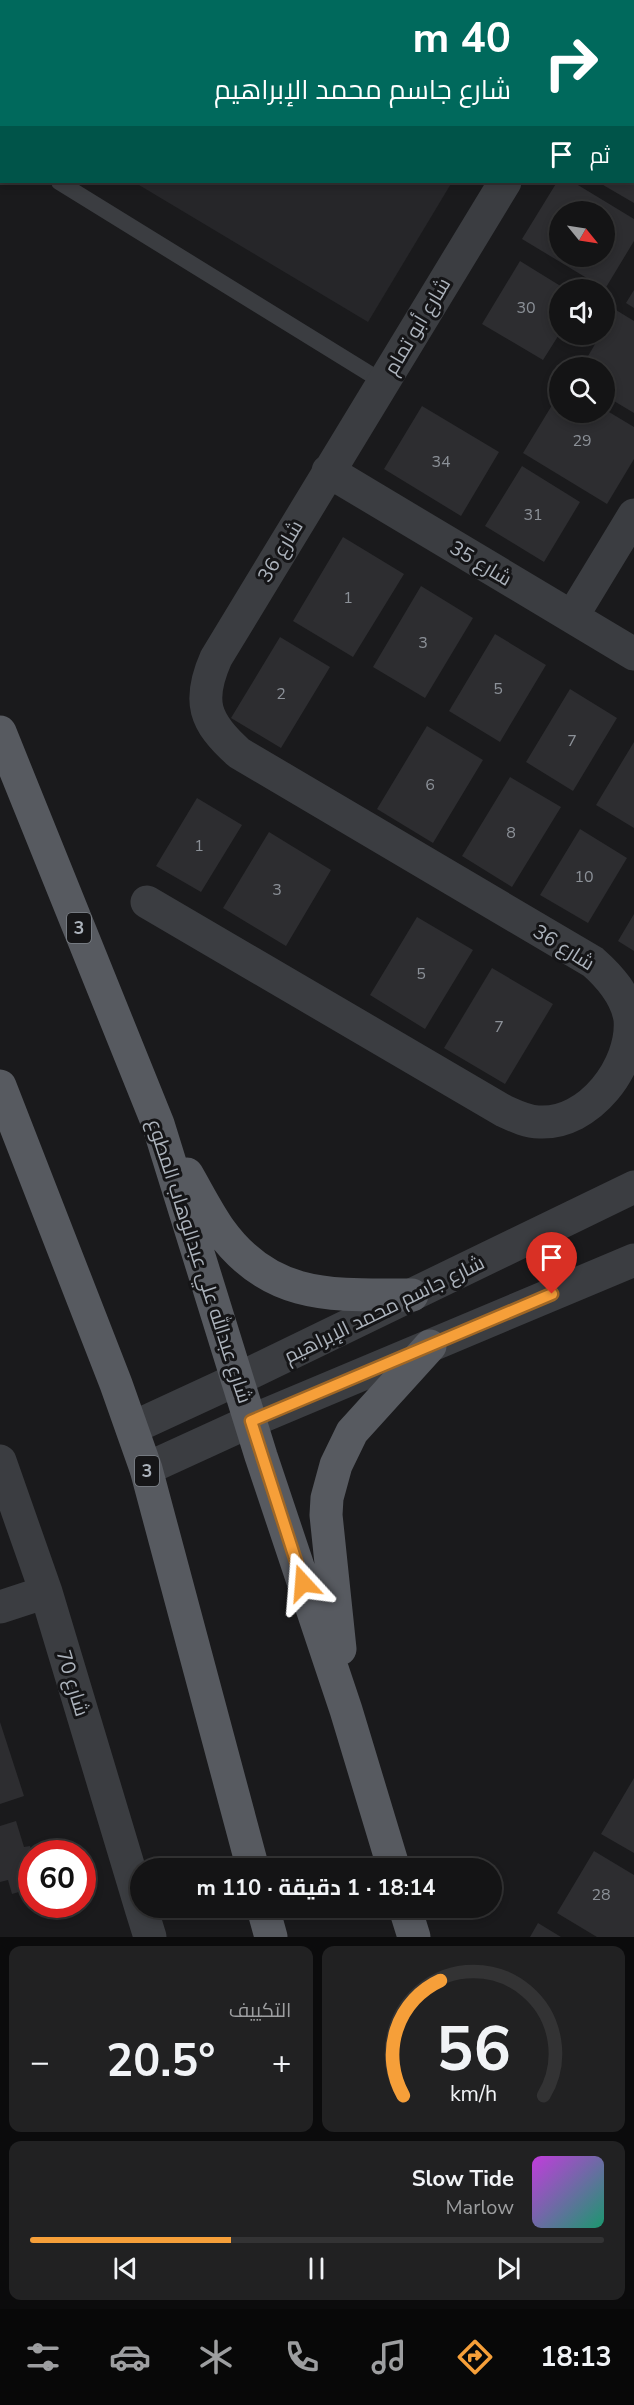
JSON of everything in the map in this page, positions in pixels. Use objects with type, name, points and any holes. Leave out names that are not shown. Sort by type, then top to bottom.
[{"type":"main road","name":"شارع عبدالله علي عبدالوهاب المطوع","points":[[0,732],[158,1124],[251,1421],[346,1710],[391,1858]]},
{"type":"main road","name":"3","points":[[0,1086],[146,1469],[250,1858]]},
{"type":"main road","points":[[158,1124],[220,1230],[248,1260],[264,1272],[283,1282],[315,1293],[412,1295]]},
{"type":"main road","points":[[346,1710],[326,1515],[331,1481],[342,1449],[352,1432],[430,1346]]},
{"type":"main road","points":[[266,1918],[271,1937]]},
{"type":"main road","points":[[408,1918],[414,1937]]},
{"type":"street","name":"شارع أبو تمام","points":[[328,471],[504,183]]},
{"type":"street","name":"شارع 35","points":[[328,471],[634,654]]},
{"type":"street","name":"شارع 36","points":[[147,902],[521,1119],[540,1122],[579,1112],[596,1099],[620,1069],[631,1033],[630,1017],[622,996],[611,978],[592,962],[251,761],[225,740],[208,712],[204,695],[206,681],[216,658],[328,471]]},
{"type":"street","points":[[572,617],[634,515]]},
{"type":"street","name":"شارع جاسم محمد الإبراهيم","points":[[132,1428],[634,1187]]},
{"type":"street","points":[[146,1469],[251,1421],[634,1260]]},
{"type":"street","name":"شارع 70","points":[[0,1461],[46,1592],[130,1871]]},
{"type":"street","points":[[0,1607],[46,1592]]},
{"type":"street","name":"شارع 70","points":[[144,1918],[150,1937]]},
{"type":"lane","points":[[61,183],[383,382]]},
{"type":"shaded area","points":[[136,183],[451,183],[368,322]]},
{"type":"building","points":[[556,183],[575,183],[604,201],[549,201],[549,255],[522,239]]},
{"type":"building","points":[[600,183],[634,183],[634,203]]},
{"type":"building","points":[[615,207],[634,219],[634,241],[611,279],[588,279],[568,267],[615,267]]},
{"type":"building","points":[[520,261],[549,279],[549,345],[552,345],[543,360],[482,324]]},
{"type":"building","points":[[634,290],[634,308],[626,303]]},
{"type":"building","points":[[616,310],[634,321],[634,413],[615,402],[615,357],[587,357],[595,345],[615,345]]},
{"type":"building","points":[[422,406],[499,452],[461,516],[384,469]]},
{"type":"building","points":[[549,410],[549,423],[615,423],[615,416],[634,427],[634,459],[607,504],[523,453]]},
{"type":"building","points":[[522,466],[580,502],[544,562],[485,526]]},
{"type":"building","points":[[343,537],[404,574],[353,657],[293,621]]},
{"type":"building","points":[[421,586],[473,618],[425,698],[373,667]]},
{"type":"building","points":[[495,634],[546,665],[500,742],[449,711]]},
{"type":"building","points":[[280,637],[330,667],[281,748],[231,718]]},
{"type":"building","points":[[570,689],[617,718],[573,791],[526,762]]},
{"type":"building","points":[[427,726],[483,760],[433,843],[377,809]]},
{"type":"building","points":[[634,742],[634,828],[596,805]]},
{"type":"building","points":[[510,777],[561,807],[512,887],[462,856]]},
{"type":"building","points":[[197,798],[242,825],[201,892],[156,866]]},
{"type":"building","points":[[580,829],[627,858],[588,923],[540,895]]},
{"type":"building","points":[[269,832],[331,870],[286,946],[223,908]]},
{"type":"building","points":[[634,914],[634,951],[618,941]]},
{"type":"building","points":[[417,917],[473,950],[425,1029],[370,995]]},
{"type":"building","points":[[492,968],[553,1004],[505,1084],[444,1048]]},
{"type":"building","points":[[0,1722],[24,1796],[0,1804]]},
{"type":"building","points":[[634,1778],[634,1853],[601,1834]]},
{"type":"building","points":[[16,1821],[22,1840],[18,1840],[18,1892],[12,1894],[8,1880],[0,1882],[0,1826]]},
{"type":"building","points":[[594,1851],[634,1875],[634,1937],[597,1937],[557,1913]]},
{"type":"building","points":[[538,1923],[561,1937],[530,1937]]},
{"type":"route","points":[[303,1583],[251,1421],[552,1294]]}]
